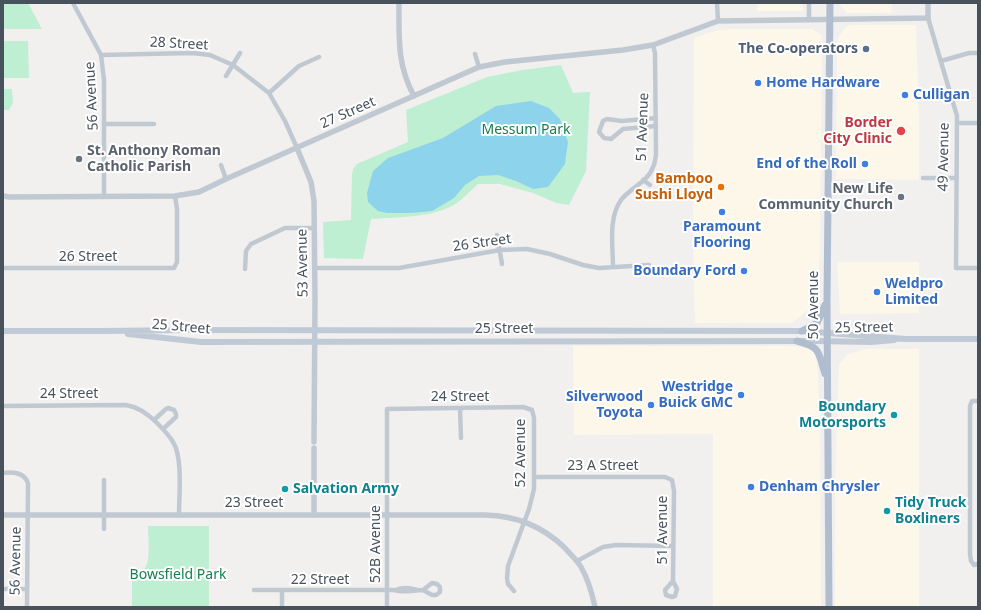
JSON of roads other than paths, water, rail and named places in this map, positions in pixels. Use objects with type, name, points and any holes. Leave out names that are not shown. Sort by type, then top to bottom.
[{"type":"main road","name":"50 Avenue","points":[[829,607],[826,301],[830,3]]},
{"type":"main road","points":[[802,331],[817,323],[826,301]]},
{"type":"main road","name":"25 Street","points":[[3,332],[190,330],[802,331],[906,339]]},
{"type":"main road","name":"25 Street","points":[[102,331],[201,342],[871,342],[906,339],[978,339]]},
{"type":"main road","points":[[798,341],[809,344],[818,351],[827,381]]},
{"type":"street","name":"56 Avenue","points":[[73,3],[101,55],[104,80],[105,124],[104,196]]},
{"type":"street","points":[[399,3],[399,45],[401,66],[405,79],[414,96]]},
{"type":"street","points":[[717,3],[718,21]]},
{"type":"street","points":[[809,3],[809,20]]},
{"type":"street","name":"49 Avenue","points":[[928,3],[928,18],[942,61],[957,116],[956,268],[978,268]]},
{"type":"street","name":"27 Street","points":[[3,196],[176,196],[199,192],[479,67],[505,62],[622,50],[653,45],[718,21],[928,18]]},
{"type":"street","name":"51 Avenue","points":[[613,267],[613,228],[615,214],[620,201],[643,180],[653,168],[655,162],[655,53],[653,45]]},
{"type":"street","name":"28 Street","points":[[101,55],[192,53],[210,55],[233,65],[269,93]]},
{"type":"street","points":[[226,76],[240,53]]},
{"type":"street","points":[[942,61],[969,53],[978,53]]},
{"type":"street","points":[[474,54],[479,67]]},
{"type":"street","points":[[269,93],[299,66],[319,57]]},
{"type":"street","name":"53 Avenue","points":[[269,93],[285,121],[297,148],[311,182],[314,201],[314,515]]},
{"type":"street","points":[[656,118],[622,121],[607,119],[603,121],[599,132],[604,138],[611,139],[623,129],[656,126]]},
{"type":"street","points":[[639,119],[640,127]]},
{"type":"street","points":[[622,121],[623,129]]},
{"type":"street","points":[[957,123],[978,123]]},
{"type":"street","points":[[105,124],[154,124]]},
{"type":"street","points":[[221,165],[226,179]]},
{"type":"street","points":[[923,178],[956,178]]},
{"type":"street","points":[[643,180],[650,186]]},
{"type":"street","name":"26 Street","points":[[3,268],[174,268],[176,262],[176,196]]},
{"type":"street","points":[[245,269],[246,251],[251,244],[285,228],[314,228]]},
{"type":"street","points":[[497,235],[502,264]]},
{"type":"street","name":"26 Street","points":[[315,268],[399,268],[500,250],[533,250],[583,265],[599,268],[649,265]]},
{"type":"street","points":[[976,565],[971,561],[970,554],[970,406],[972,401],[978,401]]},
{"type":"street","name":"24 Street","points":[[3,406],[115,405],[135,407],[143,411],[154,420]]},
{"type":"street","name":"24 Street","points":[[387,409],[523,407],[532,410]]},
{"type":"street","points":[[163,429],[176,417],[174,410],[168,408],[154,420],[174,443],[178,455],[179,515]]},
{"type":"street","points":[[460,408],[460,438]]},
{"type":"street","name":"52B Avenue","points":[[387,409],[387,607]]},
{"type":"street","name":"52 Avenue","points":[[514,591],[508,584],[508,566],[532,499],[534,478],[534,418],[532,410]]},
{"type":"street","name":"56 Avenue","points":[[3,473],[18,473],[23,475],[27,480],[29,489],[26,607]]},
{"type":"street","name":"23 A Street","points":[[534,478],[665,477],[672,480]]},
{"type":"street","points":[[104,480],[104,529]]},
{"type":"street","name":"51 Avenue","points":[[672,480],[674,491],[673,581]]},
{"type":"street","name":"23 Street","points":[[3,516],[491,516],[524,522]]},
{"type":"street","points":[[524,522],[552,537],[577,561],[586,579],[595,607]]},
{"type":"street","points":[[577,561],[603,547],[616,545],[673,546]]},
{"type":"street","name":"22 Street","points":[[254,590],[396,590],[399,588],[412,588],[420,590]]},
{"type":"street","points":[[3,589],[26,590]]},
{"type":"street","points":[[282,591],[282,607]]},
{"type":"water","points":[[531,101],[549,108],[560,119],[568,142],[565,164],[548,187],[533,189],[498,175],[479,176],[465,185],[454,198],[432,211],[387,213],[378,211],[368,202],[367,193],[373,171],[388,158],[443,138],[496,106]]},
{"type":"place","name":"The Co-operators","points":[[866,49]]},
{"type":"place","name":"Home Hardware","points":[[758,83]]},
{"type":"place","name":"Culligan","points":[[905,95]]},
{"type":"place","name":"Border City Clinic","points":[[901,131]]},
{"type":"place","name":"St. Anthony Roman Catholic Parish","points":[[79,159]]},
{"type":"place","name":"End of the Roll","points":[[865,164]]},
{"type":"place","name":"Bamboo Sushi Lloyd","points":[[721,187]]},
{"type":"place","name":"New Life Community Church","points":[[901,197]]},
{"type":"place","name":"Paramount Flooring","points":[[722,212]]},
{"type":"place","name":"Boundary Ford","points":[[744,271]]},
{"type":"place","name":"Weldpro Limited","points":[[877,292]]},
{"type":"place","name":"Westridge Buick GMC","points":[[741,395]]},
{"type":"place","name":"Silverwood Toyota","points":[[651,405]]},
{"type":"place","name":"Boundary Motorsports","points":[[894,415]]},
{"type":"place","name":"Denham Chrysler","points":[[751,487]]},
{"type":"place","name":"Salvation Army","points":[[285,489]]},
{"type":"place","name":"Tidy Truck Boxliners","points":[[887,511]]},
{"type":"park label","name":"Messum Park","points":[[526,130]]},
{"type":"park label","name":"Bowsfield Park","points":[[178,575]]}]
